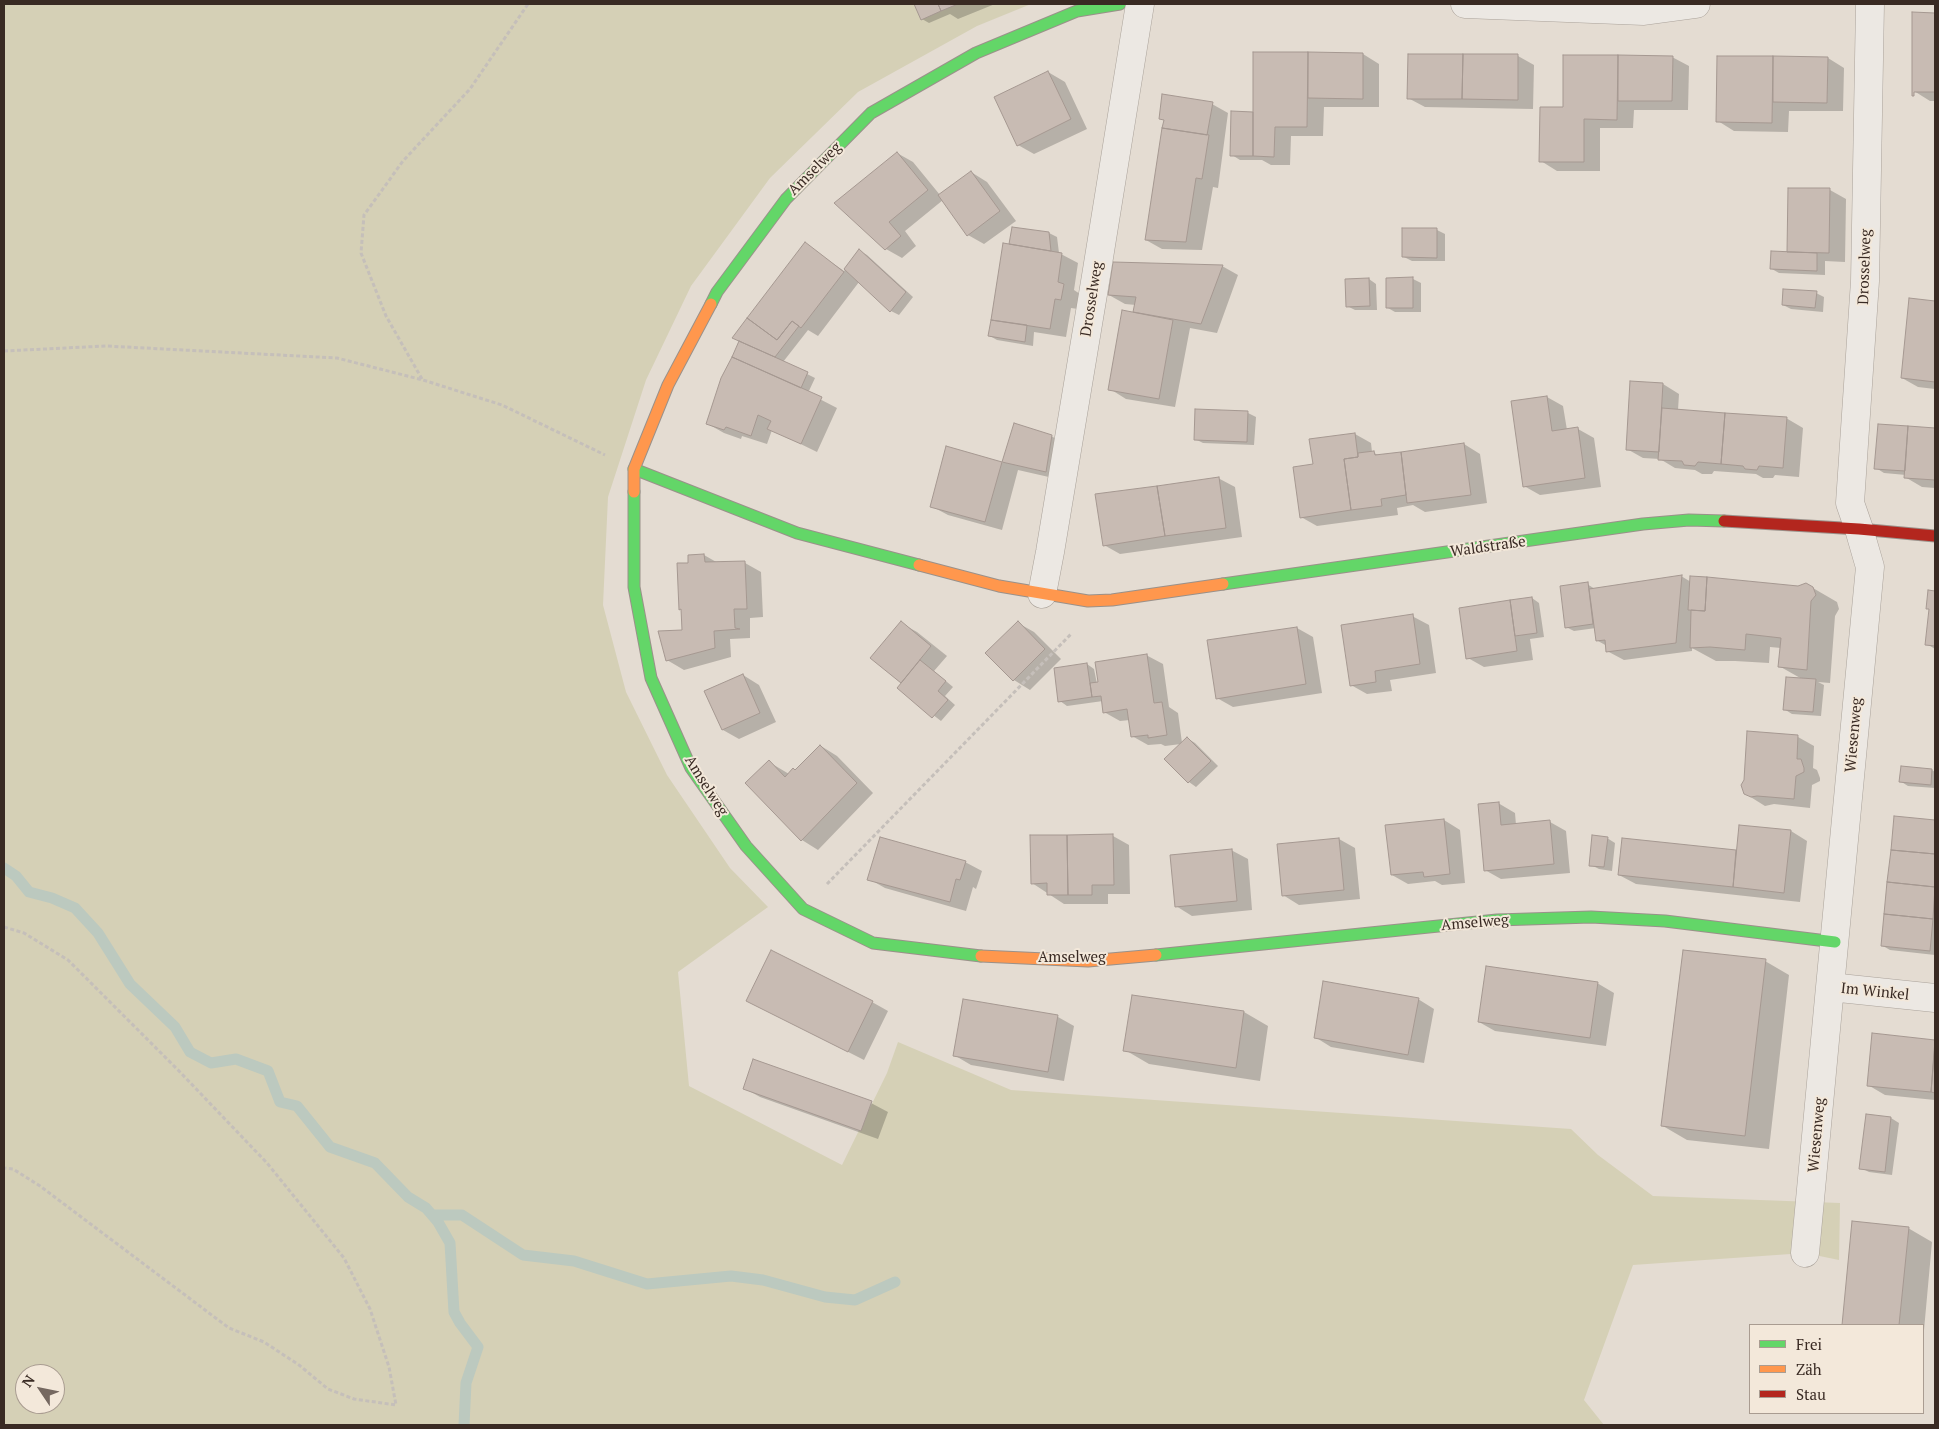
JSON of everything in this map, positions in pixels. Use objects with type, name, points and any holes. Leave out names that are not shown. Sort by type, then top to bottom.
[{"type":"street","name":"Amselweg","points":[[1120,4],[1077,11],[976,53],[871,113],[786,199],[717,292],[668,385],[634,469],[634,587],[651,678],[691,768],[746,846],[803,909],[873,943],[970,955],[1088,961],[1497,920],[1591,916],[1665,921],[1835,942]]},
{"type":"street","name":"Drosselweg","points":[[1042,594],[1140,4]]},
{"type":"street","points":[[1465,4],[1644,11],[1696,4]]},
{"type":"street","name":"Drosselweg","points":[[1860,528],[1850,503],[1865,282],[1870,4]]},
{"type":"street","points":[[634,469],[797,533],[999,586],[1042,594]]},
{"type":"street","name":"Waldstraße","points":[[1042,594],[1088,601],[1112,600],[1689,520],[1860,528],[1935,536]]},
{"type":"street","name":"Wiesenweg","points":[[1835,942],[1870,567],[1860,528]]},
{"type":"street","name":"Im Winkel","points":[[1835,942],[1830,987],[1935,998]]},
{"type":"street","name":"Wiesenweg","points":[[1805,1253],[1830,987]]},
{"type":"path","points":[[423,380],[386,316],[361,253],[364,215],[402,161],[470,89],[528,4]]},
{"type":"path","points":[[4,351],[106,346],[337,358],[423,380],[502,405],[634,469]]},
{"type":"path","points":[[803,909],[1053,654],[1074,630],[1088,601]]},
{"type":"path","points":[[4,927],[24,933],[68,960],[179,1071],[267,1163],[344,1258],[370,1309],[389,1367],[396,1405],[354,1399],[328,1389],[299,1364],[264,1342],[228,1328],[40,1186],[13,1170],[4,1168]]},
{"type":"shaded area","points":[[4,4],[1031,4],[977,26],[858,92],[770,178],[691,286],[646,380],[608,497],[603,605],[626,692],[667,775],[730,868],[768,907],[678,972],[689,1086],[842,1165],[887,1073],[898,1042],[1011,1090],[1571,1129],[1598,1155],[1653,1196],[1840,1203],[1839,1260],[1805,1253],[1633,1265],[1584,1400],[1604,1425],[4,1425]]},
{"type":"building","points":[[914,4],[938,4],[941,11],[921,20]]},
{"type":"building","points":[[938,4],[958,4],[941,11]]},
{"type":"building","points":[[1912,12],[1935,13],[1935,92],[1914,92],[1914,96],[1912,96]]},
{"type":"building","points":[[1253,52],[1308,52],[1307,127],[1275,127],[1274,157],[1253,156]]},
{"type":"building","points":[[1308,52],[1363,53],[1363,99],[1308,98]]},
{"type":"building","points":[[1408,54],[1463,54],[1462,99],[1407,99]]},
{"type":"building","points":[[1463,54],[1518,54],[1518,100],[1462,99]]},
{"type":"building","points":[[1563,55],[1618,55],[1617,120],[1584,119],[1584,162],[1539,162],[1540,107],[1563,107]]},
{"type":"building","points":[[1618,55],[1673,56],[1672,101],[1618,101]]},
{"type":"building","points":[[1717,56],[1773,56],[1772,123],[1716,122]]},
{"type":"building","points":[[1773,56],[1828,57],[1827,103],[1773,102]]},
{"type":"building","points":[[1048,71],[1071,119],[1017,146],[994,97]]},
{"type":"building","points":[[1162,94],[1213,102],[1207,135],[1162,128],[1164,120],[1159,119]]},
{"type":"building","points":[[1231,111],[1253,112],[1253,156],[1230,156]]},
{"type":"building","points":[[1162,128],[1209,135],[1202,179],[1196,178],[1186,242],[1145,240]]},
{"type":"building","points":[[897,152],[928,190],[889,222],[901,236],[885,250],[834,203]]},
{"type":"building","points":[[971,171],[1000,211],[967,236],[938,195]]},
{"type":"building","points":[[1788,188],[1830,188],[1829,253],[1787,252]]},
{"type":"building","points":[[1012,227],[1049,232],[1051,251],[1009,244]]},
{"type":"building","points":[[1402,228],[1437,228],[1437,258],[1402,257]]},
{"type":"building","points":[[805,242],[844,272],[801,328],[792,321],[777,340],[747,318]]},
{"type":"building","points":[[1003,243],[1062,253],[1058,282],[1064,284],[1061,300],[1055,299],[1050,329],[991,320]]},
{"type":"building","points":[[859,249],[906,292],[890,312],[844,269]]},
{"type":"building","points":[[1771,251],[1817,253],[1817,271],[1770,269]]},
{"type":"building","points":[[1113,262],[1223,265],[1201,324],[1133,312],[1136,297],[1108,295]]},
{"type":"building","points":[[1413,277],[1413,308],[1386,308],[1386,278]]},
{"type":"building","points":[[1369,278],[1370,306],[1346,307],[1345,279]]},
{"type":"building","points":[[1783,289],[1817,291],[1815,308],[1782,305]]},
{"type":"building","points":[[1909,298],[1935,301],[1935,382],[1901,378]]},
{"type":"building","points":[[1122,310],[1173,320],[1159,399],[1108,390]]},
{"type":"building","points":[[747,318],[777,340],[792,321],[799,326],[775,357],[732,338]]},
{"type":"building","points":[[991,320],[1027,325],[1025,342],[988,336]]},
{"type":"building","points":[[739,341],[808,372],[801,388],[732,357]]},
{"type":"building","points":[[732,357],[822,397],[801,444],[767,429],[771,421],[758,415],[751,436],[726,427],[724,430],[706,424],[721,378]]},
{"type":"building","points":[[1630,381],[1663,383],[1659,452],[1626,450]]},
{"type":"building","points":[[1547,396],[1552,431],[1578,427],[1585,478],[1523,487],[1511,401]]},
{"type":"building","points":[[1662,408],[1725,413],[1721,464],[1698,462],[1695,466],[1684,465],[1682,461],[1658,460]]},
{"type":"building","points":[[1195,409],[1248,411],[1247,442],[1194,440]]},
{"type":"building","points":[[1725,413],[1787,417],[1783,468],[1759,466],[1757,470],[1745,469],[1743,466],[1721,464]]},
{"type":"building","points":[[1014,423],[1052,435],[1046,472],[1002,462]]},
{"type":"building","points":[[1878,424],[1908,426],[1905,471],[1874,469]]},
{"type":"building","points":[[1908,426],[1935,428],[1935,480],[1904,478]]},
{"type":"building","points":[[1355,433],[1358,457],[1344,459],[1351,510],[1300,518],[1293,467],[1313,464],[1309,439]]},
{"type":"building","points":[[1464,443],[1471,495],[1407,503],[1401,452]]},
{"type":"building","points":[[946,446],[1002,462],[985,522],[930,507]]},
{"type":"building","points":[[1374,451],[1375,455],[1401,452],[1406,495],[1381,499],[1382,506],[1351,510],[1344,459],[1358,457],[1358,453]]},
{"type":"building","points":[[1219,477],[1226,528],[1165,536],[1157,486]]},
{"type":"building","points":[[1157,486],[1165,536],[1103,546],[1095,494]]},
{"type":"building","points":[[704,554],[705,562],[745,561],[747,609],[734,609],[735,628],[740,629],[714,631],[715,648],[666,661],[658,631],[682,630],[681,609],[679,610],[677,563],[688,563],[688,555]]},
{"type":"building","points":[[1682,575],[1676,643],[1606,652],[1605,640],[1596,641],[1589,589]]},
{"type":"building","points":[[1690,576],[1707,577],[1705,611],[1688,610]]},
{"type":"building","points":[[1707,577],[1798,586],[1806,583],[1813,587],[1816,595],[1811,601],[1807,670],[1778,667],[1781,638],[1746,634],[1745,650],[1710,647],[1690,648],[1691,610],[1705,611]]},
{"type":"building","points":[[1588,582],[1593,624],[1565,628],[1560,586]]},
{"type":"building","points":[[1928,590],[1935,591],[1935,646],[1925,645],[1929,609],[1926,609]]},
{"type":"building","points":[[1532,597],[1537,633],[1515,636],[1510,600]]},
{"type":"building","points":[[1510,600],[1517,651],[1466,659],[1459,608]]},
{"type":"building","points":[[1413,614],[1420,664],[1375,671],[1376,682],[1350,686],[1341,625]]},
{"type":"building","points":[[901,621],[931,646],[901,683],[870,658]]},
{"type":"building","points":[[1018,621],[1045,649],[1013,681],[985,653]]},
{"type":"building","points":[[1297,627],[1306,684],[1216,699],[1207,640]]},
{"type":"building","points":[[1147,654],[1154,703],[1162,702],[1167,735],[1148,738],[1148,735],[1131,737],[1127,709],[1103,713],[1101,696],[1092,697],[1090,683],[1098,682],[1095,662]]},
{"type":"building","points":[[920,660],[946,681],[938,691],[948,700],[932,718],[897,688]]},
{"type":"building","points":[[1087,663],[1092,697],[1058,702],[1054,668]]},
{"type":"building","points":[[743,674],[760,713],[722,730],[704,691]]},
{"type":"building","points":[[1786,677],[1816,679],[1813,712],[1783,710]]},
{"type":"building","points":[[1747,731],[1798,735],[1797,759],[1801,759],[1804,772],[1796,776],[1794,799],[1751,797],[1744,794],[1741,785],[1744,780]]},
{"type":"building","points":[[1187,737],[1211,761],[1188,783],[1164,759]]},
{"type":"building","points":[[820,745],[857,783],[801,841],[745,783],[769,760],[785,777],[793,768],[795,770]]},
{"type":"building","points":[[1901,766],[1932,769],[1931,785],[1899,782]]},
{"type":"building","points":[[1499,802],[1501,825],[1550,820],[1554,864],[1484,871],[1478,804]]},
{"type":"building","points":[[1894,816],[1935,820],[1935,854],[1891,850]]},
{"type":"building","points":[[1444,819],[1450,874],[1424,877],[1423,872],[1391,875],[1385,825]]},
{"type":"building","points":[[1739,825],[1791,830],[1784,893],[1733,887]]},
{"type":"building","points":[[1113,834],[1114,885],[1092,885],[1092,895],[1068,895],[1067,835]]},
{"type":"building","points":[[1030,835],[1067,835],[1068,895],[1047,895],[1047,883],[1031,884]]},
{"type":"building","points":[[1592,835],[1608,837],[1604,867],[1589,866]]},
{"type":"building","points":[[880,837],[966,861],[960,880],[956,879],[950,902],[867,880]]},
{"type":"building","points":[[1339,838],[1344,890],[1282,896],[1277,844]]},
{"type":"building","points":[[1622,838],[1736,850],[1733,887],[1618,875]]},
{"type":"building","points":[[1232,849],[1237,901],[1175,907],[1170,855]]},
{"type":"building","points":[[1891,850],[1935,854],[1935,887],[1887,882]]},
{"type":"building","points":[[1887,882],[1935,887],[1933,919],[1884,914]]},
{"type":"building","points":[[1884,914],[1933,919],[1930,951],[1881,946]]},
{"type":"building","points":[[771,950],[873,1001],[848,1052],[746,1001]]},
{"type":"building","points":[[1683,950],[1766,959],[1745,1136],[1661,1126]]},
{"type":"building","points":[[1486,966],[1598,982],[1590,1038],[1478,1022]]},
{"type":"building","points":[[1323,981],[1419,998],[1408,1055],[1314,1038]]},
{"type":"building","points":[[1132,995],[1244,1011],[1236,1068],[1123,1051]]},
{"type":"building","points":[[963,999],[1058,1015],[1048,1072],[953,1056]]},
{"type":"building","points":[[1872,1033],[1935,1040],[1931,1092],[1867,1086]]},
{"type":"building","points":[[1935,1045],[1935,1093],[1931,1092]]},
{"type":"building","points":[[753,1059],[872,1101],[861,1131],[743,1089]]},
{"type":"building","points":[[1866,1114],[1891,1117],[1885,1172],[1859,1169]]},
{"type":"building","points":[[1852,1221],[1909,1227],[1899,1324],[1842,1324]]},
{"type":"waterway","points":[[4,868],[16,876],[29,892],[52,898],[75,908],[98,933],[130,984],[175,1027],[190,1052],[211,1063],[236,1059],[268,1071],[280,1102],[297,1106],[330,1147],[375,1163],[408,1197],[426,1208],[438,1222],[450,1243],[454,1312],[478,1347],[466,1383],[464,1425]]},
{"type":"waterway","points":[[432,1215],[462,1215],[523,1255],[574,1261],[647,1284],[731,1276],[763,1280],[825,1297],[855,1300],[895,1282]]},
{"type":"traffic: fast","points":[[711,304],[717,292],[786,199],[871,113],[976,53],[1077,11],[1120,4]]},
{"type":"traffic: fast","points":[[634,469],[797,533],[919,565]]},
{"type":"traffic: fast","points":[[634,492],[634,587],[651,678],[691,768],[746,846],[803,909],[873,943],[981,956]]},
{"type":"traffic: fast","points":[[1223,584],[1643,524],[1689,520],[1724,521]]},
{"type":"traffic: fast","points":[[1156,955],[1497,920],[1591,917],[1665,921],[1835,942]]},
{"type":"traffic: slow","points":[[634,492],[634,469],[668,385],[711,304]]},
{"type":"traffic: slow","points":[[919,565],[999,586],[1088,601],[1112,600],[1223,584]]},
{"type":"traffic: slow","points":[[981,956],[1088,961],[1156,955]]},
{"type":"traffic: jam","points":[[1724,521],[1859,529],[1935,536]]}]
